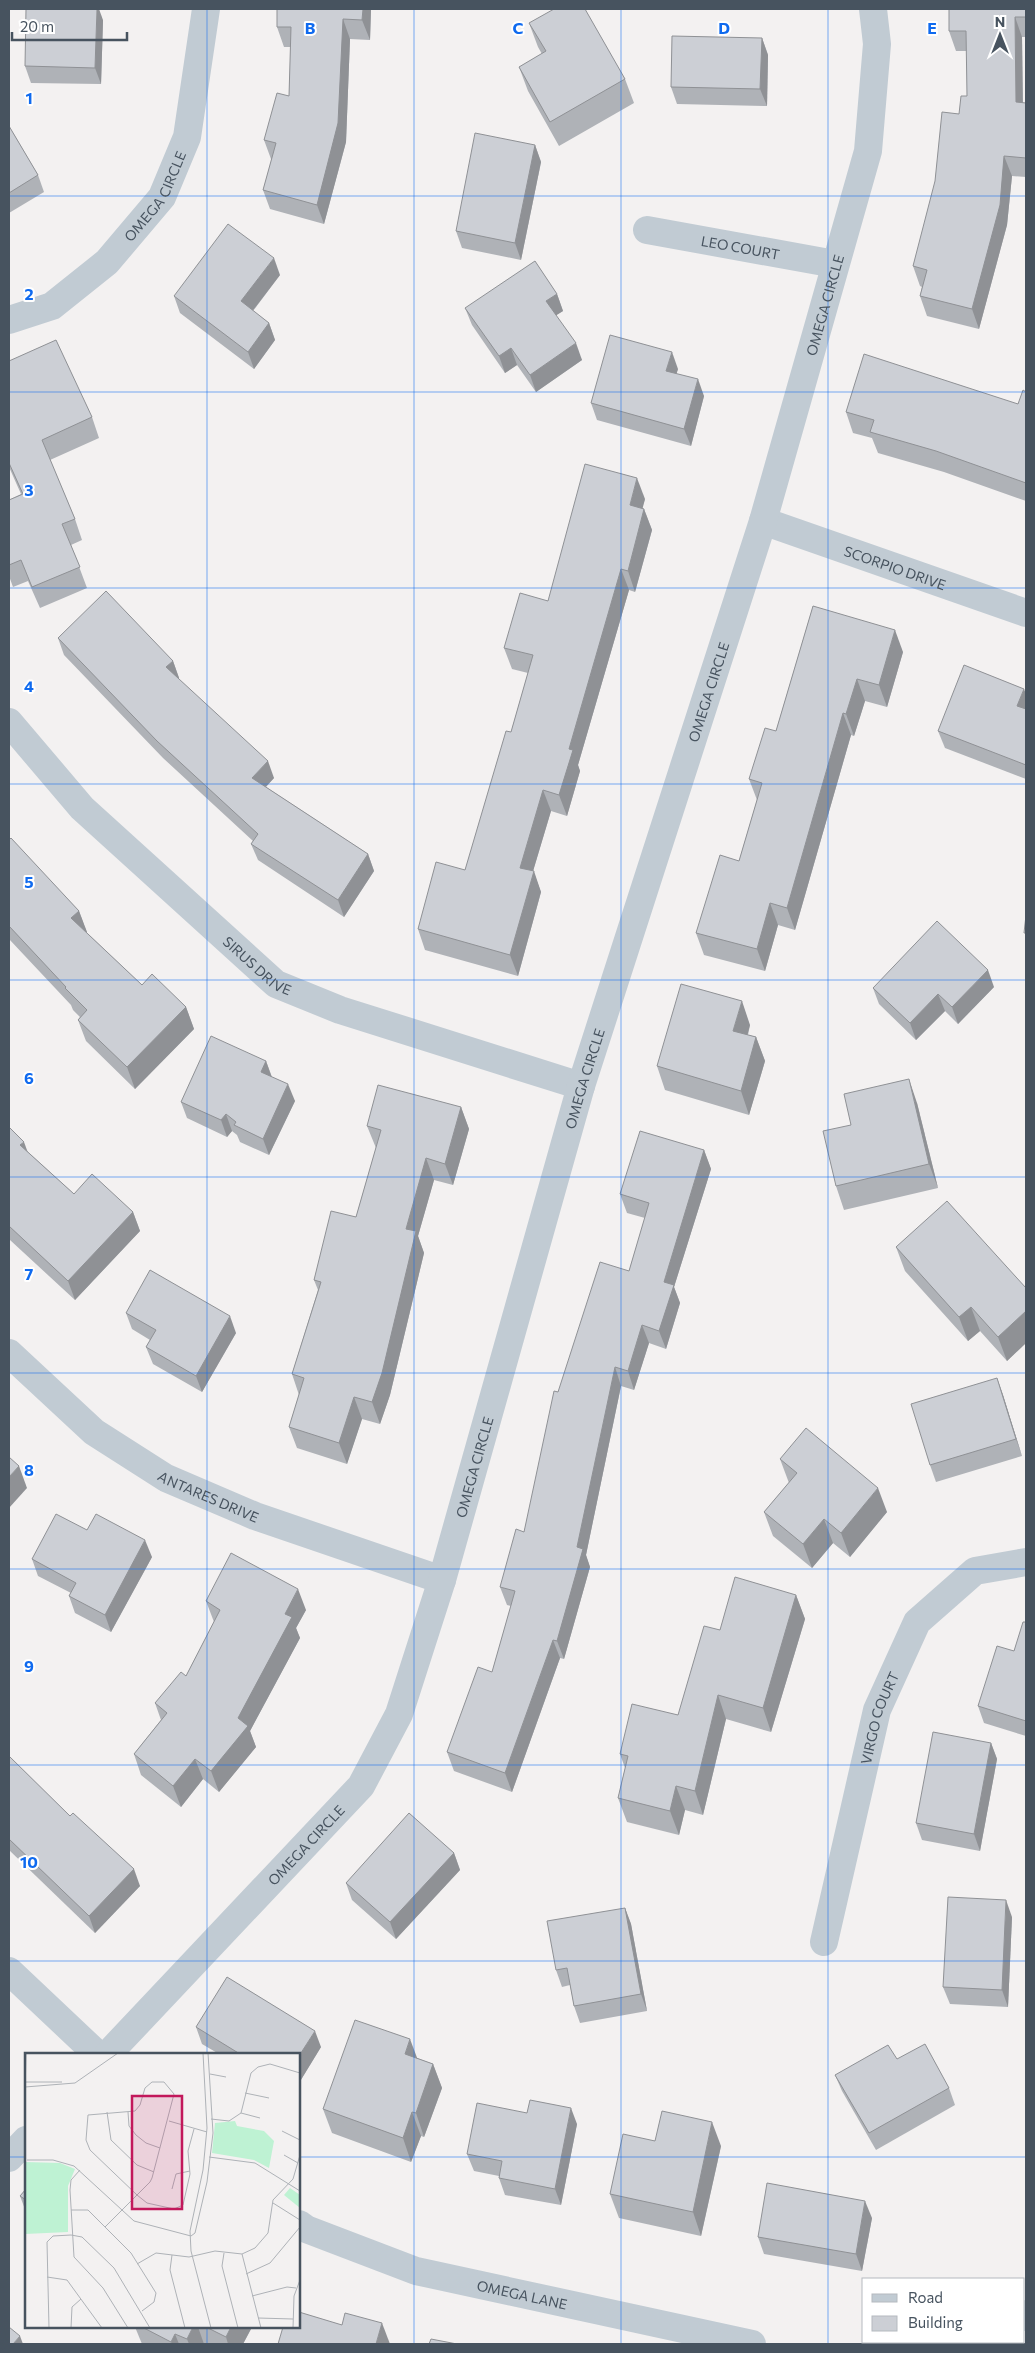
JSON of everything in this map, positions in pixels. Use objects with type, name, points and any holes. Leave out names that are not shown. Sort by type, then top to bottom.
[{"type":"street","name":"OMEGA CIRCLE","points":[[9,320],[52,306],[107,262],[162,196],[187,137],[206,9]]},
{"type":"street","name":"OMEGA CIRCLE","points":[[109,2053],[361,1786],[399,1714],[442,1580],[581,1086],[763,522],[868,151],[876,44],[874,9]]},
{"type":"street","name":"LEO COURT","points":[[647,230],[835,264]]},
{"type":"street","name":"SCORPIO DRIVE","points":[[763,522],[1026,613]]},
{"type":"street","name":"SIRUS DRIVE","points":[[9,722],[82,808],[276,984],[340,1010],[581,1086]]},
{"type":"street","name":"ANTARES DRIVE","points":[[9,1353],[94,1432],[166,1478],[255,1516],[442,1580]]},
{"type":"street","name":"VIRGO COURT","points":[[824,1942],[878,1710],[917,1622],[975,1571],[1026,1562]]},
{"type":"street","points":[[9,1970],[95,2053]]},
{"type":"street","points":[[9,2158],[25,2141]]},
{"type":"street","name":"OMEGA LANE","points":[[300,2225],[306,2229],[416,2271],[752,2344]]},
{"type":"building","points":[[26,9],[97,9],[95,68],[25,66]]},
{"type":"building","points":[[277,9],[363,9],[362,20],[343,19],[338,123],[317,205],[263,190],[276,143],[264,140],[277,93],[289,96],[291,27],[277,27]]},
{"type":"building","points":[[554,9],[585,9],[625,79],[550,122],[519,67],[546,51],[529,23]]},
{"type":"building","points":[[949,9],[1026,9],[1026,17],[1015,17],[1016,102],[1026,103],[1026,158],[1004,156],[1000,205],[972,309],[920,296],[927,270],[913,266],[935,181],[942,112],[959,114],[961,96],[967,96],[966,31],[949,31]]},
{"type":"building","points":[[672,36],[762,38],[760,89],[671,87]]},
{"type":"building","points":[[9,126],[38,175],[9,193]]},
{"type":"building","points":[[475,133],[535,145],[515,243],[456,231]]},
{"type":"building","points":[[228,224],[274,258],[241,301],[269,323],[248,352],[174,296]]},
{"type":"building","points":[[535,261],[557,294],[546,301],[576,343],[530,375],[511,348],[499,356],[465,308]]},
{"type":"building","points":[[610,335],[672,352],[666,371],[698,379],[684,429],[591,403]]},
{"type":"building","points":[[56,340],[92,417],[42,440],[75,519],[62,524],[80,567],[32,587],[21,560],[9,565],[9,500],[23,494],[9,463],[9,361]]},
{"type":"building","points":[[864,354],[1018,404],[1023,390],[1026,392],[1026,483],[936,451],[870,432],[874,420],[846,412]]},
{"type":"building","points":[[585,464],[637,478],[630,505],[644,509],[628,571],[621,569],[569,749],[573,750],[559,795],[543,790],[520,868],[534,871],[510,955],[418,929],[436,862],[465,870],[506,731],[511,732],[533,655],[504,648],[520,593],[548,601]]},
{"type":"building","points":[[106,591],[173,661],[166,667],[268,761],[252,778],[368,854],[338,900],[251,844],[258,834],[157,741],[58,638]]},
{"type":"building","points":[[813,606],[895,630],[879,685],[857,679],[846,714],[843,713],[787,908],[770,903],[757,949],[696,933],[720,855],[739,861],[762,783],[749,779],[765,728],[776,731]]},
{"type":"building","points":[[964,665],[1024,689],[1017,706],[1026,709],[1026,765],[938,731]]},
{"type":"building","points":[[11,838],[79,911],[71,918],[142,985],[152,974],[186,1007],[127,1067],[78,1020],[87,1010],[9,926],[9,840]]},
{"type":"building","points":[[1026,915],[1026,933],[1024,933]]},
{"type":"building","points":[[937,921],[988,970],[952,1007],[938,994],[910,1023],[873,988]]},
{"type":"building","points":[[681,984],[742,1001],[733,1031],[756,1037],[741,1091],[657,1066]]},
{"type":"building","points":[[211,1036],[266,1061],[261,1072],[288,1084],[263,1139],[234,1125],[236,1122],[226,1114],[221,1120],[181,1102]]},
{"type":"building","points":[[909,1079],[929,1164],[836,1186],[823,1131],[851,1125],[844,1094]]},
{"type":"building","points":[[378,1085],[461,1107],[445,1164],[426,1158],[406,1229],[416,1231],[382,1373],[372,1402],[354,1397],[339,1443],[289,1427],[304,1378],[292,1374],[321,1282],[314,1280],[331,1211],[356,1217],[381,1130],[367,1126]]},
{"type":"building","points":[[9,1127],[24,1142],[20,1145],[74,1194],[92,1174],[133,1212],[68,1281],[9,1226]]},
{"type":"building","points":[[640,1131],[704,1150],[664,1282],[674,1285],[659,1331],[642,1325],[628,1371],[615,1367],[577,1547],[583,1549],[557,1641],[553,1640],[505,1773],[447,1752],[478,1667],[492,1672],[515,1591],[500,1587],[516,1529],[524,1532],[554,1391],[558,1392],[600,1262],[629,1271],[649,1203],[620,1194]]},
{"type":"building","points":[[947,1201],[1026,1288],[1026,1311],[998,1337],[971,1307],[959,1317],[896,1247]]},
{"type":"building","points":[[150,1270],[230,1316],[196,1376],[146,1347],[156,1330],[126,1313]]},
{"type":"building","points":[[997,1378],[1016,1439],[930,1465],[911,1404]]},
{"type":"building","points":[[806,1428],[878,1488],[841,1533],[824,1519],[803,1544],[764,1512],[797,1473],[780,1459]]},
{"type":"building","points":[[9,1457],[19,1466],[9,1477]]},
{"type":"building","points":[[56,1514],[87,1530],[96,1514],[145,1540],[105,1615],[69,1596],[76,1583],[32,1559]]},
{"type":"building","points":[[231,1553],[298,1589],[285,1614],[292,1617],[238,1718],[248,1726],[211,1771],[195,1759],[173,1786],[134,1754],[167,1713],[155,1703],[181,1672],[186,1676],[220,1610],[206,1601]]},
{"type":"building","points":[[735,1577],[796,1595],[763,1708],[718,1695],[695,1791],[676,1786],[670,1811],[618,1798],[628,1756],[620,1754],[632,1704],[678,1715],[704,1626],[720,1630]]},
{"type":"building","points":[[1023,1622],[1026,1622],[1026,1721],[978,1706],[997,1646],[1014,1651]]},
{"type":"building","points":[[933,1732],[991,1743],[974,1834],[916,1823]]},
{"type":"building","points":[[9,1756],[70,1816],[73,1813],[134,1869],[89,1916],[9,1839]]},
{"type":"building","points":[[409,1813],[454,1853],[390,1922],[346,1883]]},
{"type":"building","points":[[948,1897],[1006,1900],[1002,1990],[943,1987]]},
{"type":"building","points":[[625,1908],[641,1994],[574,2006],[567,1968],[556,1970],[547,1921]]},
{"type":"building","points":[[227,1977],[315,2031],[300,2054],[238,2053],[196,2027]]},
{"type":"building","points":[[355,2020],[410,2039],[405,2054],[433,2064],[416,2113],[412,2112],[403,2138],[323,2109]]},
{"type":"building","points":[[925,2044],[949,2088],[869,2133],[835,2075],[888,2045],[897,2059]]},
{"type":"building","points":[[530,2100],[571,2108],[555,2189],[499,2178],[502,2161],[467,2154],[477,2103],[527,2113]]},
{"type":"building","points":[[662,2111],[712,2122],[693,2212],[610,2194],[623,2134],[655,2141]]},
{"type":"building","points":[[767,2183],[865,2201],[856,2254],[758,2237]]},
{"type":"building","points":[[25,2190],[25,2199],[20,2196]]},
{"type":"building","points":[[300,2312],[342,2325],[345,2313],[382,2323],[376,2344],[278,2344],[283,2328],[300,2328]]},
{"type":"building","points":[[9,2327],[20,2336],[13,2344],[9,2344]]},
{"type":"building","points":[[144,2328],[192,2328],[187,2339],[175,2334],[171,2342]]},
{"type":"building","points":[[208,2328],[230,2328],[226,2337]]},
{"type":"building","points":[[431,2339],[457,2344],[429,2344]]}]
